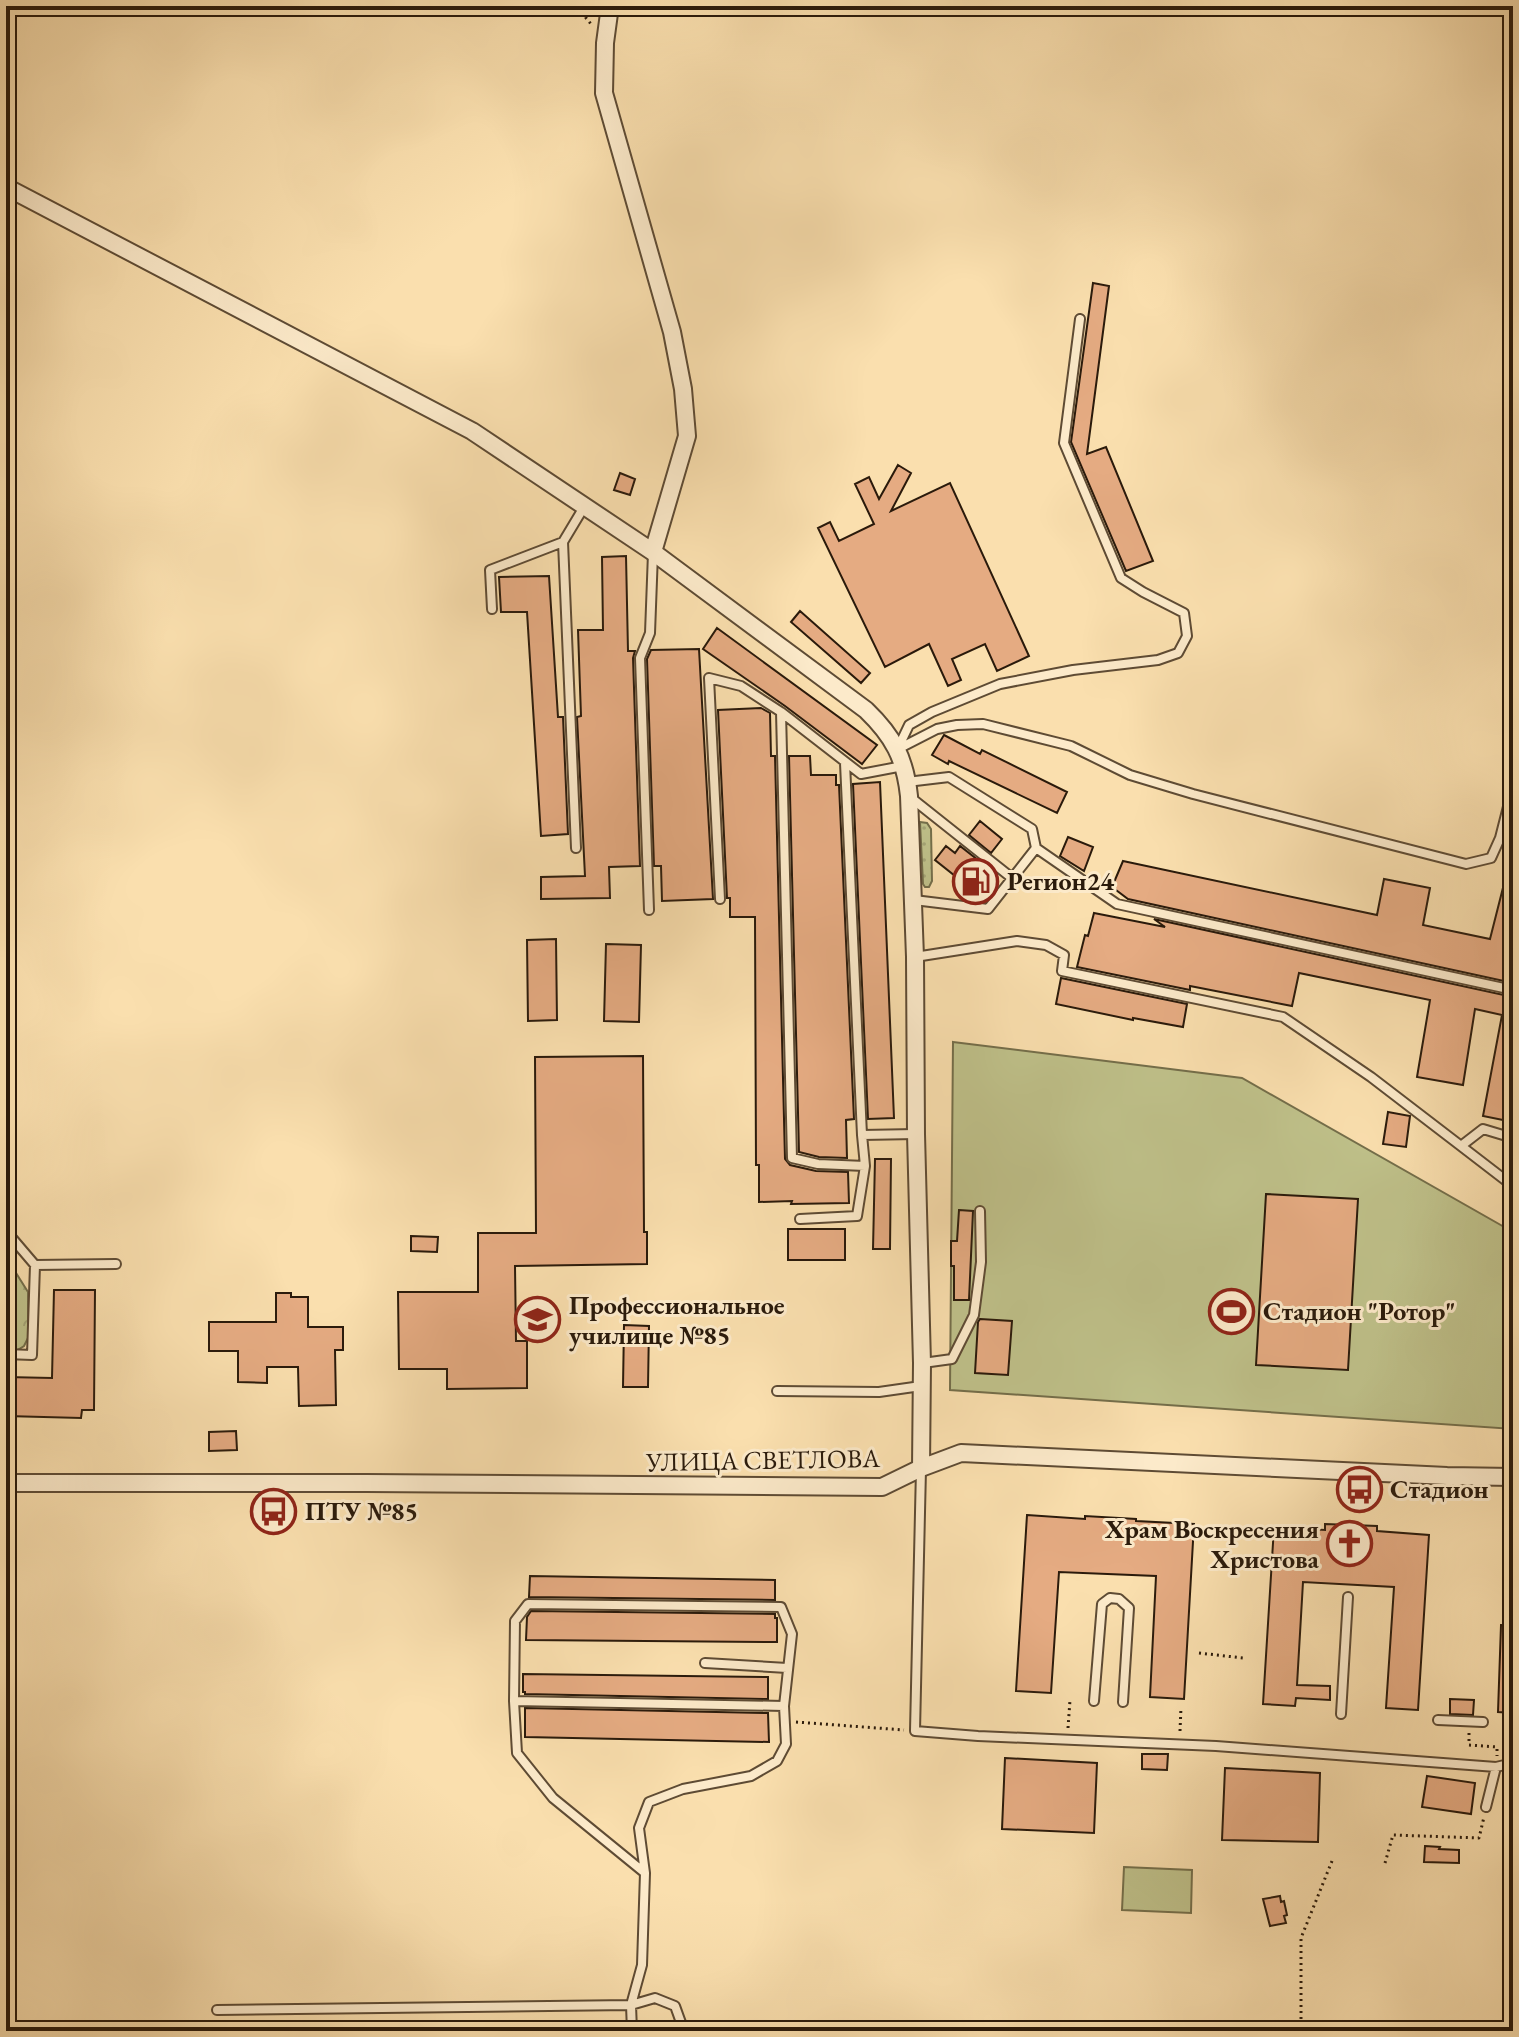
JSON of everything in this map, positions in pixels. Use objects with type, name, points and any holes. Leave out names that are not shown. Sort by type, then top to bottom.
[{"type":"street","points":[[610,6],[605,43],[604,93],[672,332],[683,389],[687,436],[653,552]]},
{"type":"street","points":[[6,187],[472,431],[653,552],[866,710],[883,726],[898,749],[906,781],[913,900],[922,1363],[921,1468]]},
{"type":"street","name":"УЛИЦА СВЕТЛОВА","points":[[6,1483],[882,1487],[961,1453],[1513,1477]]},
{"type":"lane","points":[[898,749],[909,725],[932,712],[1000,684],[1073,670],[1158,660],[1178,653],[1187,636],[1184,613],[1121,578],[1064,443],[1080,319]]},
{"type":"lane","points":[[576,848],[563,542],[585,506]]},
{"type":"lane","points":[[492,609],[490,570],[563,542]]},
{"type":"lane","points":[[649,910],[640,658],[650,633],[653,552]]},
{"type":"lane","points":[[720,899],[709,678],[741,686],[781,712],[861,774],[906,781],[949,777],[1032,829],[1036,848],[1117,904],[1513,990]]},
{"type":"lane","points":[[781,712],[792,1158],[818,1164],[865,1166]]},
{"type":"lane","points":[[898,749],[937,729],[983,724],[1071,746],[1130,775],[1193,794],[1466,864],[1491,858],[1500,838],[1513,787]]},
{"type":"lane","points":[[800,1219],[857,1216],[865,1166],[845,763]]},
{"type":"lane","points":[[906,781],[1012,878]]},
{"type":"lane","points":[[913,900],[988,909],[1036,848]]},
{"type":"lane","points":[[915,957],[1017,941],[1046,945],[1064,955],[1062,971],[1283,1017],[1371,1077],[1513,1186]]},
{"type":"lane","points":[[1461,1146],[1483,1129],[1513,1138]]},
{"type":"lane","points":[[862,1135],[916,1134]]},
{"type":"lane","points":[[922,1363],[952,1359],[974,1315],[981,1262],[980,1211]]},
{"type":"lane","points":[[6,1231],[35,1265],[32,1355],[6,1354]]},
{"type":"lane","points":[[35,1265],[116,1264]]},
{"type":"lane","points":[[777,1391],[879,1392],[921,1386]]},
{"type":"lane","points":[[921,1468],[915,1731],[1180,1744],[1496,1767],[1513,1763]]},
{"type":"lane","points":[[1341,1714],[1348,1597]]},
{"type":"lane","points":[[1094,1701],[1102,1604],[1110,1598],[1119,1599],[1129,1608],[1123,1702]]},
{"type":"lane","points":[[632,2031],[631,2005],[642,1965],[645,1873],[639,1828],[649,1802],[683,1789],[751,1776],[777,1761],[786,1744],[784,1706],[792,1634],[781,1607],[528,1604],[515,1621],[517,1753],[553,1798],[645,1873]]},
{"type":"lane","points":[[705,1663],[787,1668]]},
{"type":"lane","points":[[514,1701],[784,1706]]},
{"type":"lane","points":[[1438,1720],[1483,1722]]},
{"type":"lane","points":[[1486,1807],[1496,1767]]},
{"type":"lane","points":[[217,2010],[631,2005],[655,1998],[675,2006],[684,2031]]},
{"type":"path","points":[[1199,1653],[1243,1658]]},
{"type":"path","points":[[1067,1739],[1070,1700]]},
{"type":"path","points":[[1180,1744],[1181,1707]]},
{"type":"path","points":[[784,1721],[915,1731]]},
{"type":"path","points":[[1469,1722],[1469,1745],[1497,1747],[1496,1767]]},
{"type":"path","points":[[1385,1863],[1393,1835],[1479,1838],[1486,1807]]},
{"type":"path","points":[[1301,2031],[1301,1938],[1332,1861]]},
{"type":"green space","points":[[920,822],[927,823],[931,829],[932,881],[929,887],[923,884]]},
{"type":"green space","name":"Стадион \"Ротор\"","points":[[953,1042],[1242,1078],[1513,1232],[1513,1429],[950,1390]]},
{"type":"green space","points":[[6,1257],[28,1292],[28,1338],[24,1346],[16,1351],[6,1351]]},
{"type":"green space","points":[[1124,1867],[1192,1870],[1191,1913],[1122,1910]]},
{"type":"building","points":[[1093,283],[1109,286],[1087,454],[1106,447],[1153,561],[1126,571],[1071,442]]},
{"type":"building","points":[[898,465],[911,473],[891,511],[950,483],[1029,656],[997,671],[985,644],[952,659],[961,680],[948,686],[929,644],[885,667],[818,528],[830,522],[839,541],[874,524],[855,484],[869,477],[879,499]]},
{"type":"building","points":[[620,473],[635,479],[630,495],[614,490]]},
{"type":"building","points":[[626,556],[628,651],[635,651],[640,866],[609,867],[610,898],[541,899],[541,877],[585,876],[577,717],[581,716],[578,630],[603,630],[602,557]]},
{"type":"building","points":[[549,576],[558,717],[563,717],[568,834],[541,836],[527,612],[501,612],[499,577]]},
{"type":"building","points":[[800,611],[870,673],[861,683],[791,622]]},
{"type":"building","points":[[717,628],[877,745],[862,764],[703,649]]},
{"type":"building","points":[[699,649],[713,899],[662,901],[661,866],[654,866],[647,659],[651,650]]},
{"type":"building","points":[[761,708],[770,713],[771,756],[775,756],[785,1159],[790,1165],[816,1171],[848,1172],[849,1203],[759,1202],[759,1165],[756,1165],[755,917],[730,917],[718,710]]},
{"type":"building","points":[[944,735],[1067,792],[1057,813],[932,755]]},
{"type":"building","points":[[789,756],[810,756],[811,775],[836,775],[836,785],[839,785],[854,1119],[846,1120],[847,1158],[819,1157],[799,1152]]},
{"type":"building","points":[[880,782],[894,1118],[868,1119],[853,784]]},
{"type":"building","points":[[980,821],[1002,839],[991,853],[969,835]]},
{"type":"building","points":[[1068,837],[1093,847],[1084,871],[1060,856]]},
{"type":"building","points":[[946,846],[955,853],[960,846],[983,864],[977,871],[985,877],[974,891],[935,860]]},
{"type":"building","points":[[1123,861],[1377,915],[1384,879],[1430,888],[1423,925],[1490,939],[1508,868],[1513,869],[1513,983],[1128,899],[1112,887]]},
{"type":"building","points":[[1094,913],[1165,927],[1154,919],[1513,997],[1513,1122],[1483,1116],[1502,1015],[1475,1009],[1463,1085],[1417,1077],[1430,1000],[1299,973],[1292,1006],[1190,986],[1190,990],[1077,967]]},
{"type":"building","points":[[556,939],[557,1020],[528,1021],[527,940]]},
{"type":"building","points":[[606,944],[641,945],[639,1022],[604,1021]]},
{"type":"building","points":[[1061,978],[1187,1004],[1183,1027],[1056,1004]]},
{"type":"building","points":[[643,1056],[647,1264],[515,1266],[516,1341],[527,1341],[527,1388],[447,1389],[447,1369],[399,1369],[398,1292],[478,1292],[478,1233],[536,1233],[535,1057]]},
{"type":"building","points":[[1388,1112],[1410,1116],[1406,1147],[1383,1144]]},
{"type":"building","points":[[875,1159],[891,1159],[890,1249],[873,1249]]},
{"type":"building","points":[[1266,1194],[1358,1199],[1348,1370],[1256,1365]]},
{"type":"building","points":[[959,1210],[973,1211],[969,1300],[954,1300],[951,1241],[957,1241]]},
{"type":"building","points":[[788,1229],[845,1229],[845,1260],[788,1260]]},
{"type":"building","points":[[411,1236],[438,1237],[437,1252],[411,1251]]},
{"type":"building","points":[[54,1290],[95,1290],[94,1410],[82,1410],[81,1418],[6,1416],[6,1377],[52,1378]]},
{"type":"building","points":[[276,1293],[308,1297],[308,1327],[343,1327],[343,1350],[335,1350],[336,1405],[299,1406],[298,1367],[267,1367],[267,1383],[238,1382],[238,1351],[209,1351],[209,1322],[276,1322]]},
{"type":"building","points":[[980,1319],[1012,1321],[1008,1375],[975,1373]]},
{"type":"building","points":[[624,1325],[649,1326],[648,1387],[623,1387]]},
{"type":"building","points":[[236,1431],[237,1450],[209,1451],[209,1432]]},
{"type":"building","points":[[1027,1515],[1194,1524],[1184,1699],[1150,1697],[1156,1576],[1059,1572],[1051,1693],[1016,1691]]},
{"type":"building","points":[[1325,1524],[1377,1526],[1377,1531],[1429,1535],[1418,1710],[1386,1708],[1394,1587],[1303,1582],[1297,1685],[1330,1686],[1330,1700],[1296,1698],[1295,1706],[1263,1704],[1274,1527],[1325,1530]]},
{"type":"building","points":[[530,1576],[775,1580],[775,1600],[529,1597]]},
{"type":"building","points":[[531,1611],[775,1614],[777,1642],[526,1640],[527,1617]]},
{"type":"building","points":[[1501,1625],[1513,1626],[1513,1713],[1498,1712]]},
{"type":"building","points":[[523,1674],[768,1677],[768,1699],[525,1694]]},
{"type":"building","points":[[1450,1699],[1474,1700],[1473,1715],[1450,1714]]},
{"type":"building","points":[[525,1708],[768,1713],[769,1742],[525,1737]]},
{"type":"building","points":[[1142,1754],[1168,1754],[1167,1770],[1142,1769]]},
{"type":"building","points":[[1005,1758],[1097,1763],[1094,1833],[1002,1829]]},
{"type":"building","points":[[1225,1768],[1320,1773],[1318,1842],[1222,1840]]},
{"type":"building","points":[[1427,1776],[1475,1783],[1471,1814],[1422,1807]]},
{"type":"building","points":[[1425,1846],[1459,1850],[1459,1863],[1424,1862]]},
{"type":"building","points":[[1280,1896],[1281,1902],[1284,1901],[1286,1923],[1270,1926],[1263,1899]]},
{"type":"place","name":"Регион24","points":[[976,881]]},
{"type":"place","name":"Стадион \"Ротор\"","points":[[1232,1311]]},
{"type":"place","name":"Профессиональное училище №85","points":[[538,1320]]},
{"type":"place","name":"Стадион","points":[[1359,1489]]},
{"type":"place","name":"ПТУ №85","points":[[274,1511]]},
{"type":"place","name":"Храм Воскресения Христова","points":[[1350,1544]]}]
